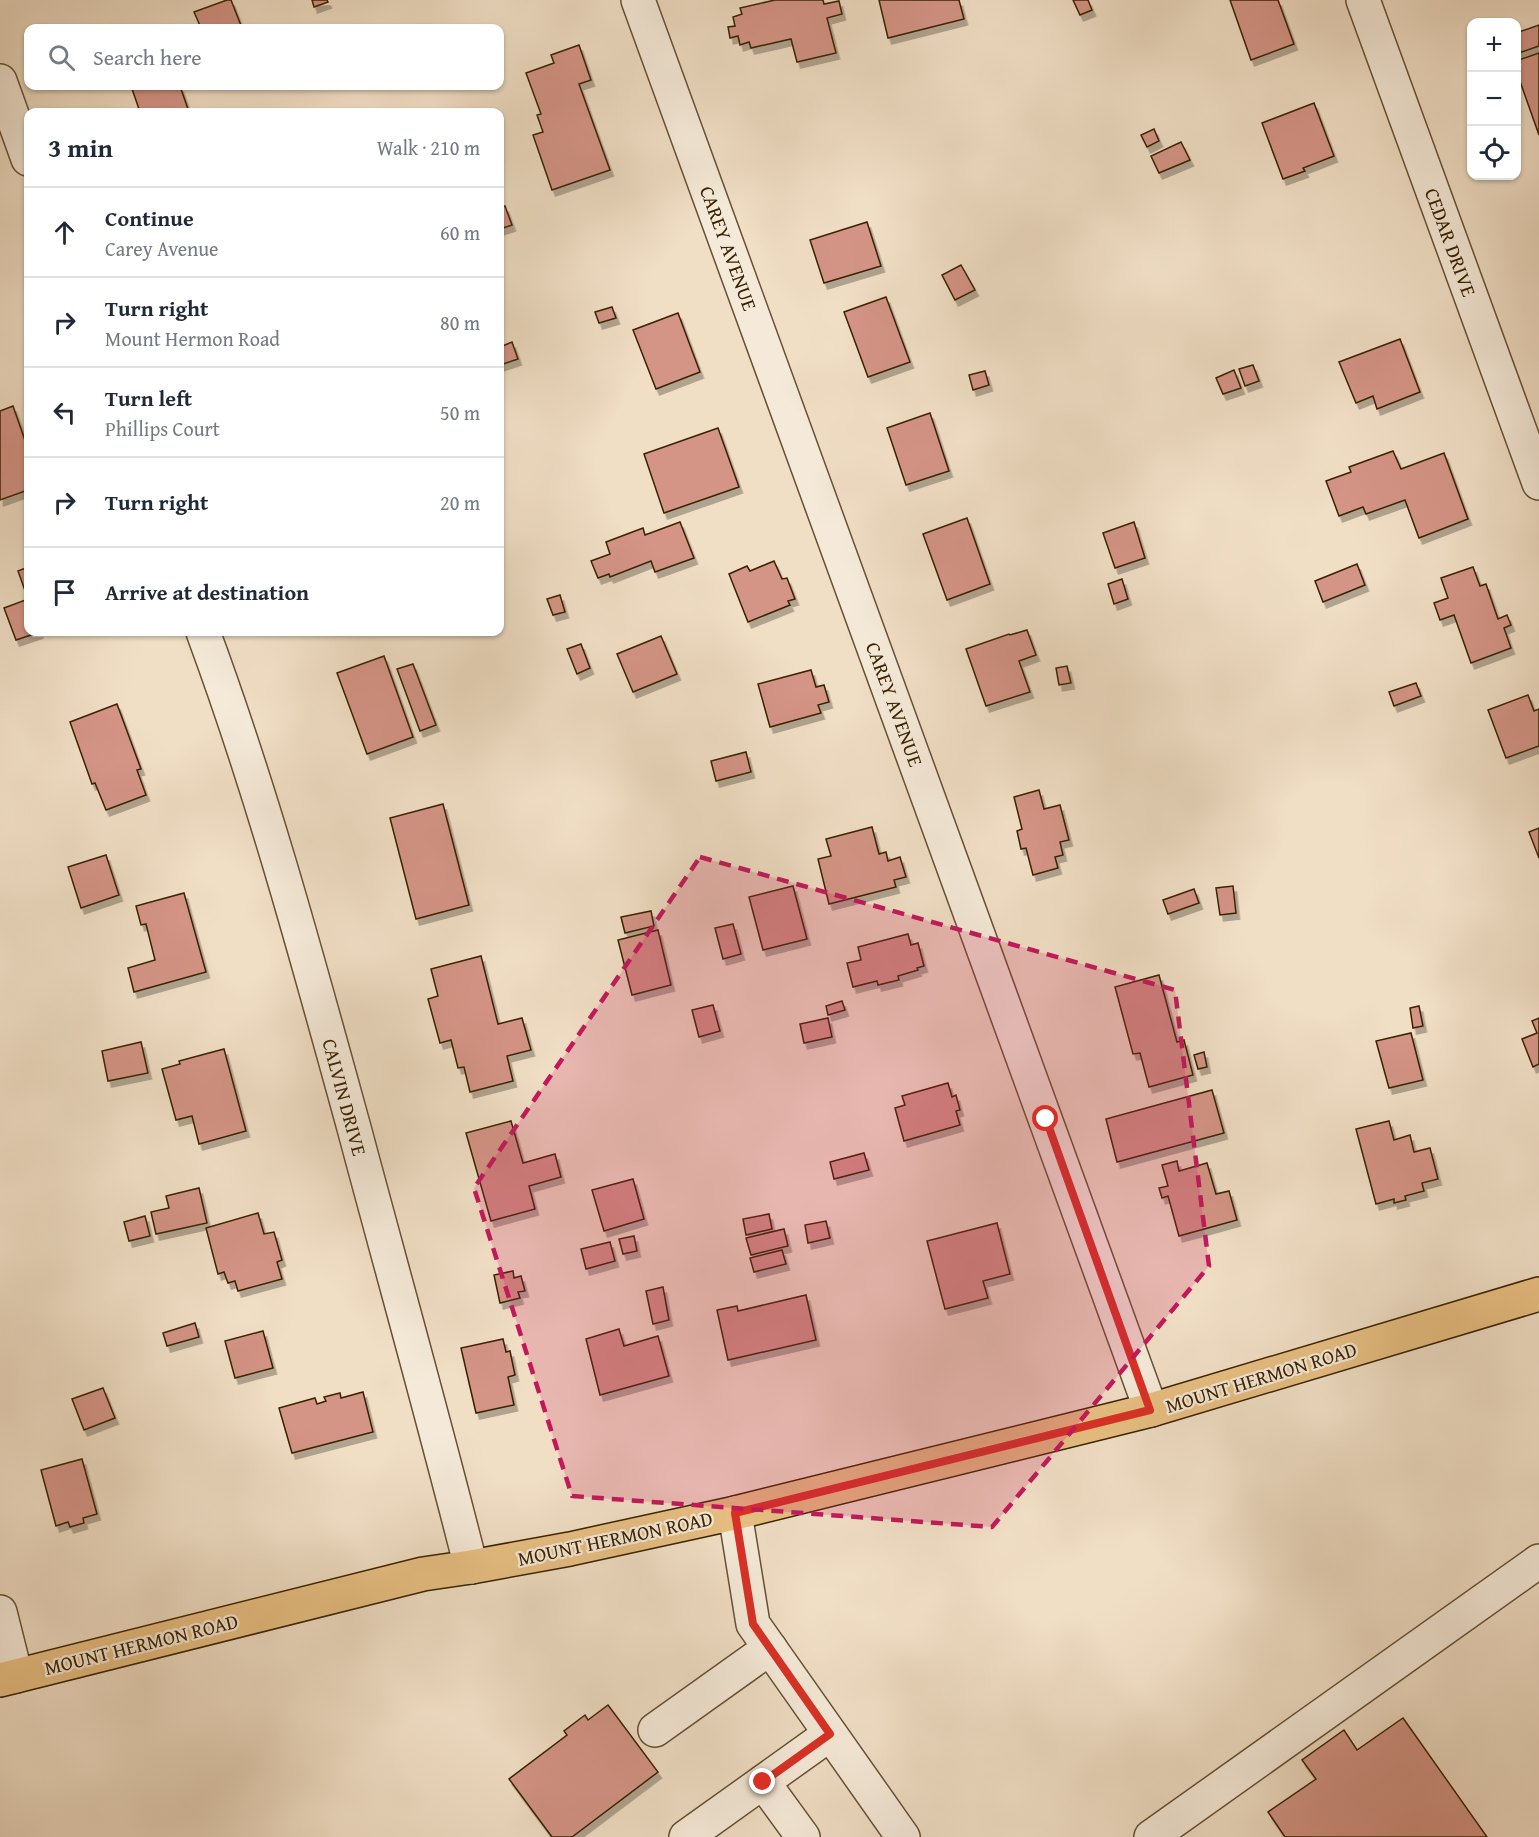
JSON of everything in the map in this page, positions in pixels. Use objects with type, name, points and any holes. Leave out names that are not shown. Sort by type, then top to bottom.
[{"type":"main road","name":"MOUNT HERMON ROAD","points":[[8,1678],[423,1574],[570,1549],[735,1513],[1150,1410],[1539,1294]]},
{"type":"street","name":"CAREY AVENUE","points":[[638,0],[1150,1410]]},
{"type":"street","name":"CEDAR DRIVE","points":[[1363,0],[1539,483]]},
{"type":"street","points":[[0,81],[24,148]]},
{"type":"street","name":"CALVIN DRIVE","points":[[204,636],[230,705],[293,909],[471,1567]]},
{"type":"street","points":[[735,1513],[753,1624],[903,1837]]},
{"type":"street","points":[[1151,1837],[1539,1561]]},
{"type":"street","points":[[0,1612],[8,1678]]},
{"type":"street","points":[[655,1730],[770,1648]]},
{"type":"street","points":[[686,1837],[830,1734]]},
{"type":"street","points":[[763,1782],[803,1837]]},
{"type":"highlighted area","points":[[700,857],[1175,990],[1209,1266],[992,1527],[572,1496],[474,1188]]},
{"type":"building","points":[[231,0],[240,24],[199,24],[194,12]]},
{"type":"building","points":[[312,0],[327,0],[328,2],[314,7]]},
{"type":"building","points":[[775,0],[823,0],[824,4],[839,1],[842,14],[827,18],[836,53],[797,62],[791,39],[751,48],[749,42],[740,45],[738,36],[730,38],[728,27],[735,26],[733,17],[742,14],[740,8]]},
{"type":"building","points":[[879,0],[959,0],[964,19],[888,38]]},
{"type":"building","points":[[1073,0],[1088,0],[1092,10],[1080,15]]},
{"type":"building","points":[[1230,0],[1278,0],[1294,44],[1251,60]]},
{"type":"building","points":[[1539,25],[1539,46],[1521,52],[1521,31]]},
{"type":"building","points":[[579,45],[591,80],[579,84],[610,170],[552,190],[533,135],[543,132],[537,115],[541,114],[526,73],[554,63],[551,55]]},
{"type":"building","points":[[1539,53],[1539,135],[1521,84],[1521,59]]},
{"type":"building","points":[[132,90],[181,90],[188,108],[139,108]]},
{"type":"building","points":[[1314,103],[1334,156],[1303,168],[1305,171],[1283,179],[1262,123]]},
{"type":"building","points":[[1154,129],[1159,141],[1147,147],[1141,135]]},
{"type":"building","points":[[1181,142],[1190,160],[1159,173],[1151,156]]},
{"type":"building","points":[[504,206],[512,225],[504,228]]},
{"type":"building","points":[[867,222],[881,266],[824,283],[810,240]]},
{"type":"building","points":[[961,265],[975,290],[955,300],[942,275]]},
{"type":"building","points":[[886,297],[910,362],[868,377],[844,312]]},
{"type":"building","points":[[612,307],[616,318],[599,323],[595,312]]},
{"type":"building","points":[[678,313],[700,372],[656,389],[633,330]]},
{"type":"building","points":[[1400,339],[1420,392],[1377,409],[1373,396],[1356,403],[1339,362]]},
{"type":"building","points":[[512,342],[518,359],[504,364],[504,345]]},
{"type":"building","points":[[1253,365],[1259,381],[1245,386],[1239,369]]},
{"type":"building","points":[[1234,370],[1241,388],[1223,394],[1216,378]]},
{"type":"building","points":[[985,371],[989,385],[973,390],[969,375]]},
{"type":"building","points":[[13,406],[24,438],[24,491],[0,500],[0,411]]},
{"type":"building","points":[[930,413],[949,471],[906,485],[887,428]]},
{"type":"building","points":[[718,428],[739,487],[664,513],[644,454]]},
{"type":"building","points":[[1393,451],[1401,469],[1444,453],[1468,519],[1419,538],[1405,500],[1366,514],[1363,507],[1339,516],[1326,481],[1351,472],[1349,467]]},
{"type":"building","points":[[967,518],[990,584],[947,600],[923,534]]},
{"type":"building","points":[[680,522],[694,558],[655,572],[651,561],[610,577],[609,574],[598,578],[591,561],[610,554],[606,542],[643,528],[645,535]]},
{"type":"building","points":[[1134,522],[1145,558],[1115,568],[1103,533]]},
{"type":"building","points":[[774,561],[782,579],[787,578],[795,599],[788,601],[790,605],[748,622],[729,574],[747,566],[750,571]]},
{"type":"building","points":[[1357,564],[1365,585],[1323,602],[1315,581]]},
{"type":"building","points":[[1473,567],[1480,586],[1486,584],[1498,619],[1507,615],[1511,625],[1504,628],[1511,648],[1471,663],[1454,615],[1440,620],[1434,603],[1448,598],[1441,578]]},
{"type":"building","points":[[24,569],[24,588],[18,571]]},
{"type":"building","points":[[1122,579],[1128,599],[1114,604],[1108,584]]},
{"type":"building","points":[[560,595],[565,612],[553,615],[547,599]]},
{"type":"building","points":[[24,600],[24,636],[28,636],[16,640],[4,608]]},
{"type":"building","points":[[1027,630],[1036,655],[1019,661],[1030,692],[986,706],[966,649]]},
{"type":"building","points":[[661,636],[677,674],[633,692],[617,654]]},
{"type":"building","points":[[581,644],[590,668],[577,674],[567,649]]},
{"type":"building","points":[[384,656],[413,737],[367,754],[337,673]]},
{"type":"building","points":[[413,664],[436,725],[420,731],[397,669]]},
{"type":"building","points":[[1067,666],[1071,683],[1059,685],[1056,668]]},
{"type":"building","points":[[811,670],[816,687],[824,685],[829,702],[818,705],[821,713],[770,727],[758,684]]},
{"type":"building","points":[[1416,683],[1421,696],[1394,706],[1389,692]]},
{"type":"building","points":[[1528,695],[1534,711],[1539,709],[1539,746],[1506,758],[1488,710]]},
{"type":"building","points":[[117,704],[141,769],[137,770],[146,795],[106,810],[95,783],[92,784],[70,722]]},
{"type":"building","points":[[746,752],[751,772],[716,781],[711,761]]},
{"type":"building","points":[[1039,790],[1044,809],[1060,805],[1069,840],[1060,842],[1063,855],[1055,857],[1058,868],[1033,875],[1026,848],[1021,849],[1017,831],[1022,829],[1014,797]]},
{"type":"building","points":[[443,804],[469,905],[416,919],[390,818]]},
{"type":"building","points":[[872,827],[879,854],[886,852],[888,861],[900,857],[906,877],[894,880],[896,887],[829,904],[818,859],[831,856],[826,839]]},
{"type":"building","points":[[1539,828],[1539,858],[1529,832]]},
{"type":"building","points":[[106,855],[119,895],[81,908],[68,867]]},
{"type":"building","points":[[793,886],[807,939],[763,950],[749,897]]},
{"type":"building","points":[[1233,886],[1236,913],[1220,915],[1216,888]]},
{"type":"building","points":[[1194,889],[1199,903],[1168,914],[1163,900]]},
{"type":"building","points":[[184,893],[206,972],[134,992],[128,968],[155,960],[146,924],[141,925],[136,906]]},
{"type":"building","points":[[651,911],[654,926],[625,933],[621,917]]},
{"type":"building","points":[[733,924],[741,954],[723,959],[715,928]]},
{"type":"building","points":[[658,930],[671,985],[632,995],[618,940]]},
{"type":"building","points":[[908,934],[911,945],[918,943],[924,966],[898,976],[899,980],[878,985],[877,981],[853,987],[847,963],[861,960],[858,947]]},
{"type":"building","points":[[481,956],[498,1024],[522,1018],[531,1050],[507,1056],[513,1081],[470,1092],[464,1067],[458,1068],[451,1040],[440,1043],[428,999],[438,996],[431,969]]},
{"type":"building","points":[[1159,975],[1177,1042],[1184,1040],[1193,1075],[1149,1087],[1140,1053],[1133,1054],[1115,987]]},
{"type":"building","points":[[842,1001],[845,1010],[828,1015],[826,1006]]},
{"type":"building","points":[[713,1005],[720,1031],[699,1037],[692,1010]]},
{"type":"building","points":[[1419,1006],[1423,1026],[1413,1028],[1410,1008]]},
{"type":"building","points":[[828,1018],[832,1037],[804,1043],[800,1024]]},
{"type":"building","points":[[1539,1018],[1539,1064],[1533,1067],[1522,1039],[1537,1033],[1532,1021]]},
{"type":"building","points":[[1411,1033],[1423,1080],[1389,1088],[1376,1041]]},
{"type":"building","points":[[141,1042],[148,1073],[108,1081],[102,1051]]},
{"type":"building","points":[[224,1049],[246,1131],[199,1144],[192,1116],[176,1120],[162,1069],[180,1064],[179,1061]]},
{"type":"building","points":[[1204,1052],[1207,1067],[1198,1069],[1194,1055]]},
{"type":"building","points":[[948,1083],[952,1097],[956,1095],[960,1110],[956,1111],[960,1125],[904,1141],[895,1108],[905,1105],[902,1096]]},
{"type":"building","points":[[1212,1090],[1224,1133],[1117,1162],[1106,1119]]},
{"type":"building","points":[[511,1121],[523,1163],[555,1154],[561,1177],[529,1186],[535,1209],[491,1221],[466,1133]]},
{"type":"building","points":[[1389,1121],[1394,1140],[1410,1135],[1414,1152],[1430,1148],[1438,1179],[1422,1183],[1424,1191],[1405,1196],[1406,1200],[1394,1203],[1394,1199],[1376,1204],[1356,1129]]},
{"type":"building","points":[[864,1153],[869,1170],[834,1179],[830,1162]]},
{"type":"building","points":[[1177,1161],[1179,1171],[1207,1163],[1216,1194],[1229,1191],[1237,1220],[1179,1236],[1168,1196],[1162,1198],[1159,1188],[1168,1186],[1162,1165]]},
{"type":"building","points":[[633,1179],[644,1219],[604,1231],[592,1190]]},
{"type":"building","points":[[199,1188],[207,1223],[156,1234],[151,1212],[169,1208],[166,1196]]},
{"type":"building","points":[[258,1213],[264,1234],[274,1232],[282,1260],[277,1262],[282,1279],[238,1291],[235,1281],[228,1283],[224,1272],[218,1274],[206,1228]]},
{"type":"building","points":[[769,1214],[772,1229],[746,1235],[743,1219]]},
{"type":"building","points":[[145,1216],[150,1236],[129,1241],[124,1222]]},
{"type":"building","points":[[826,1221],[830,1238],[808,1243],[805,1225]]},
{"type":"building","points":[[997,1223],[1010,1274],[983,1281],[988,1298],[945,1309],[927,1241]]},
{"type":"building","points":[[784,1229],[788,1246],[751,1255],[746,1238]]},
{"type":"building","points":[[634,1236],[637,1251],[623,1254],[619,1239]]},
{"type":"building","points":[[610,1242],[615,1261],[586,1269],[581,1249]]},
{"type":"building","points":[[782,1250],[786,1264],[754,1272],[750,1258]]},
{"type":"building","points":[[513,1271],[514,1278],[521,1276],[525,1291],[518,1292],[520,1298],[500,1303],[494,1275]]},
{"type":"building","points":[[663,1287],[669,1320],[653,1324],[646,1291]]},
{"type":"building","points":[[806,1295],[816,1340],[728,1360],[717,1310],[737,1306],[738,1311]]},
{"type":"building","points":[[195,1323],[199,1337],[167,1346],[163,1333]]},
{"type":"building","points":[[619,1329],[624,1346],[658,1336],[669,1376],[600,1395],[586,1339]]},
{"type":"building","points":[[263,1331],[273,1368],[235,1378],[225,1341]]},
{"type":"building","points":[[503,1339],[506,1352],[510,1351],[515,1375],[508,1377],[514,1405],[476,1413],[461,1348]]},
{"type":"building","points":[[103,1388],[115,1418],[84,1430],[72,1399]]},
{"type":"building","points":[[363,1392],[373,1432],[292,1453],[279,1408],[315,1398],[317,1404],[326,1401],[324,1397],[340,1393],[341,1398]]},
{"type":"building","points":[[82,1459],[97,1514],[83,1518],[84,1523],[70,1527],[68,1522],[56,1526],[41,1470]]},
{"type":"building","points":[[608,1705],[658,1772],[572,1837],[552,1837],[509,1779],[567,1735],[564,1731],[585,1715],[588,1720]]},
{"type":"building","points":[[1403,1718],[1487,1837],[1285,1837],[1268,1812],[1316,1779],[1302,1760],[1344,1730],[1357,1750]]},
{"type":"route","points":[[763,1782],[830,1734],[753,1624],[735,1513],[1057,1431],[1150,1410],[1046,1119]]}]
